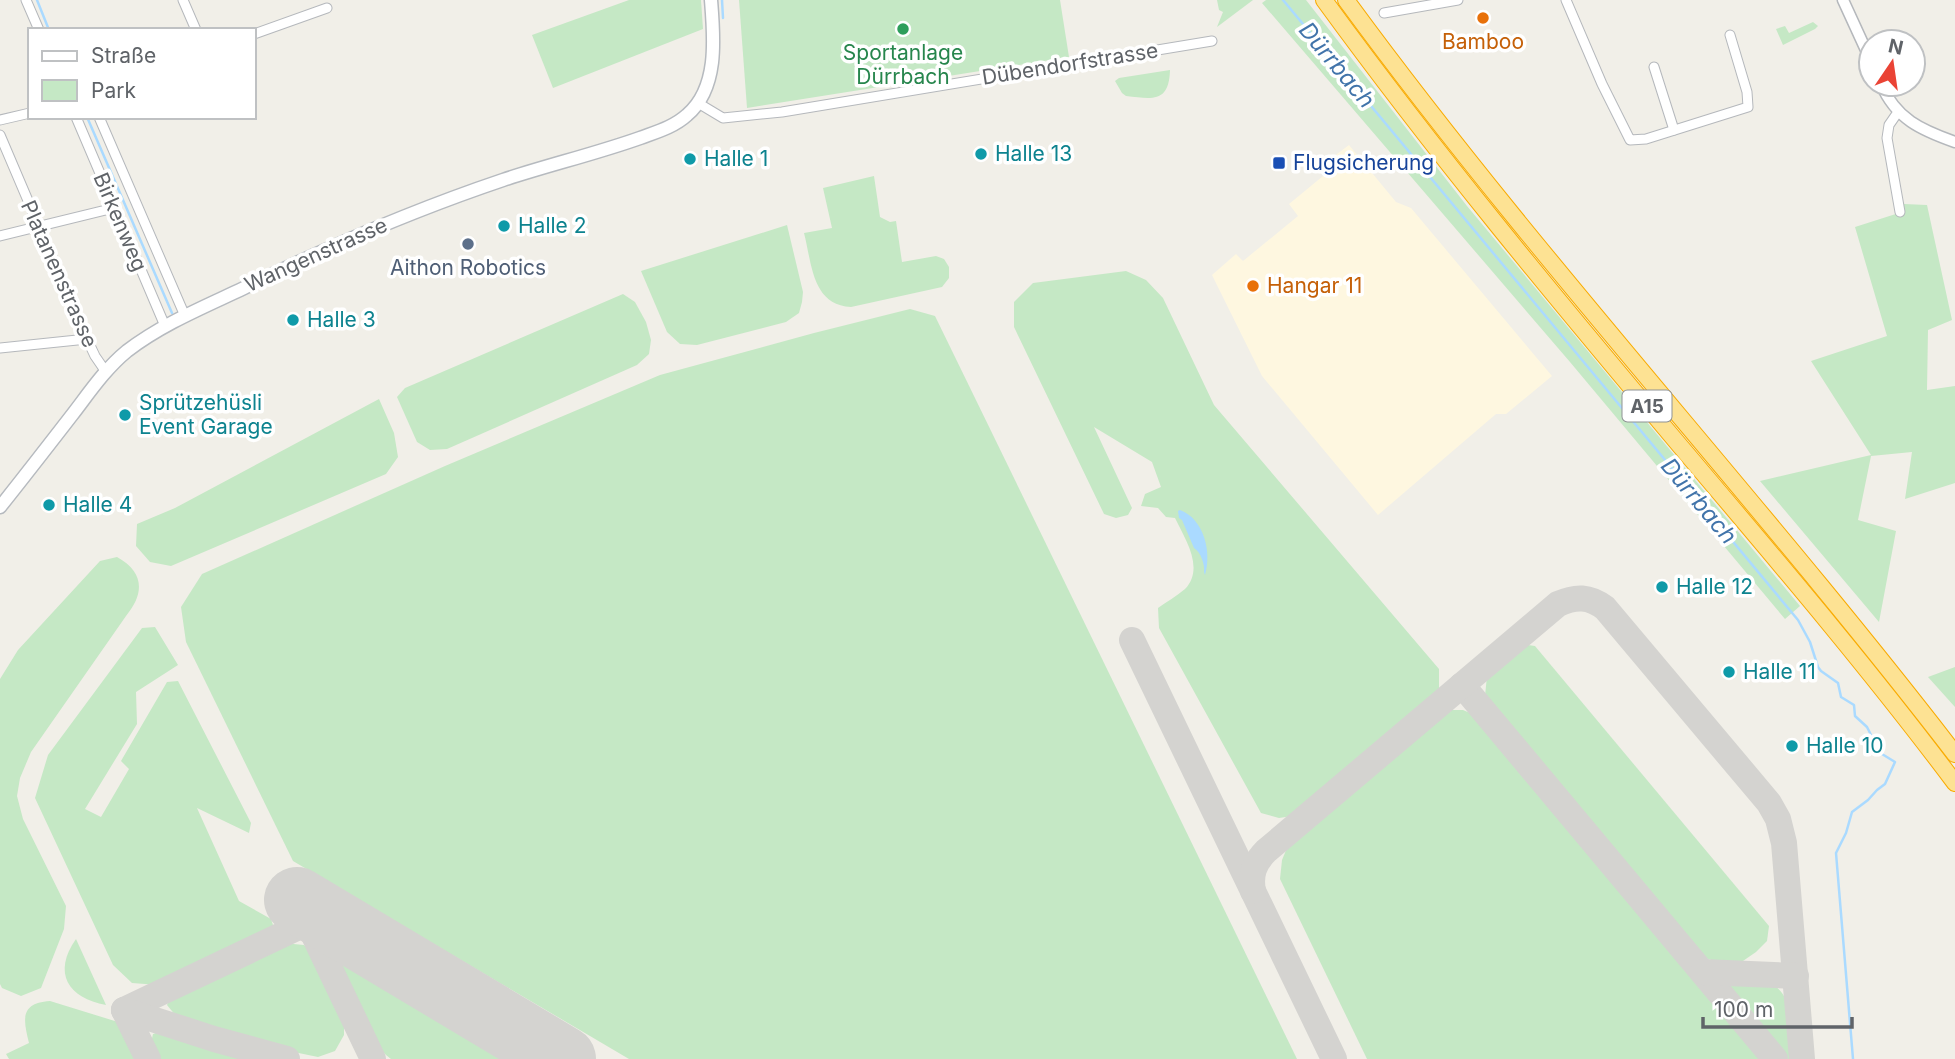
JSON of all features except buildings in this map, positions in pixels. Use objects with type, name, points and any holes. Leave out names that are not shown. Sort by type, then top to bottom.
[{"type":"highway","name":"A15","points":[[1324,0],[1532,269],[1842,639],[1955,783]]},
{"type":"highway","name":"A15","points":[[1346,0],[1520,224],[1807,569],[1955,754]]},
{"type":"main road","points":[[698,103],[711,69],[711,0]]},
{"type":"main road","name":"Wangenstrasse","points":[[0,507],[106,372],[127,352],[165,326],[287,267],[404,215],[505,179],[623,144],[665,128],[687,116],[698,103]]},
{"type":"street","points":[[26,0],[38,28]]},
{"type":"street","points":[[183,0],[195,28]]},
{"type":"street","points":[[1384,13],[1458,0]]},
{"type":"street","points":[[1566,0],[1602,84],[1630,140],[1646,139],[1748,107],[1747,92],[1730,35]]},
{"type":"street","points":[[1843,0],[1857,30]]},
{"type":"street","points":[[256,33],[327,8]]},
{"type":"street","name":"Dübendorfstrasse","points":[[698,103],[723,118],[740,117],[810,108],[1212,41]]},
{"type":"street","points":[[1654,67],[1674,130]]},
{"type":"street","points":[[1888,98],[1898,112],[1916,126],[1955,142]]},
{"type":"street","points":[[1898,112],[1889,125],[1887,138],[1900,212]]},
{"type":"street","points":[[0,120],[28,113]]},
{"type":"street","name":"Birkenweg","points":[[77,119],[165,326]]},
{"type":"street","points":[[101,119],[185,316]]},
{"type":"street","name":"Platanenstrasse","points":[[0,135],[87,339],[106,372]]},
{"type":"street","points":[[0,236],[114,208]]},
{"type":"street","points":[[0,348],[87,339]]},
{"type":"shaded area","points":[[1349,145],[1396,202],[1411,208],[1552,376],[1506,414],[1496,414],[1378,515],[1262,376],[1212,275],[1236,254],[1243,261],[1298,216],[1289,204],[1334,167],[1329,160]]},
{"type":"green space","points":[[629,0],[701,0],[703,29],[553,88],[532,35]]},
{"type":"green space","name":"Sportanlage Dürrbach","points":[[739,0],[1060,0],[1069,57],[747,108]]},
{"type":"green space","points":[[1217,0],[1253,0],[1217,27],[1223,12],[1219,10]]},
{"type":"green space","points":[[1266,0],[1306,0],[1467,206],[1800,606],[1785,619],[1570,362],[1262,3]]},
{"type":"green space","points":[[1813,22],[1818,26],[1815,29],[1783,45],[1776,29],[1785,26],[1789,33]]},
{"type":"green space","points":[[1170,70],[1169,81],[1163,94],[1152,98],[1126,96],[1115,81],[1119,78]]},
{"type":"green space","points":[[874,176],[880,217],[890,222],[896,221],[902,262],[936,256],[944,259],[949,267],[949,278],[942,287],[851,307],[838,305],[828,299],[816,281],[804,233],[832,228],[823,188]]},
{"type":"green space","points":[[1904,204],[1927,205],[1952,320],[1928,330],[1927,390],[1955,386],[1955,483],[1905,499],[1912,452],[1871,456],[1858,520],[1896,531],[1879,622],[1760,481],[1871,455],[1811,361],[1887,336],[1855,227],[1902,212]]},
{"type":"green space","points":[[787,225],[803,292],[799,313],[786,322],[697,345],[680,344],[667,332],[641,271]]},
{"type":"green space","points":[[1126,271],[1146,280],[1163,298],[1214,405],[1439,669],[1439,689],[1425,708],[1299,815],[1279,818],[1261,813],[1159,628],[1158,608],[1185,589],[1191,581],[1193,563],[1188,544],[1175,518],[1166,517],[1158,508],[1141,506],[1145,494],[1161,487],[1152,462],[1094,427],[1132,508],[1128,515],[1116,518],[1104,514],[1014,327],[1014,302],[1033,283]]},
{"type":"green space","points":[[623,294],[635,302],[646,322],[651,340],[649,354],[637,365],[447,449],[430,450],[417,442],[397,397],[405,388]]},
{"type":"green space","points":[[910,309],[935,316],[1297,1059],[629,1059],[293,861],[186,642],[181,607],[202,574],[445,466],[660,375]]},
{"type":"green space","points":[[379,399],[394,433],[398,457],[386,474],[171,566],[150,562],[136,546],[137,524],[175,508]]},
{"type":"green space","points":[[117,557],[137,576],[139,591],[136,599],[31,752],[20,778],[17,796],[23,819],[66,906],[64,929],[41,988],[21,996],[2,988],[0,984],[0,679],[18,650],[100,561]]},
{"type":"green space","points":[[155,627],[178,665],[136,692],[137,724],[85,809],[101,817],[129,769],[121,761],[167,682],[178,681],[251,823],[249,833],[197,808],[239,901],[271,919],[274,928],[158,985],[132,983],[113,965],[35,798],[48,755],[142,628]]},
{"type":"green space","points":[[1521,646],[1535,646],[1769,926],[1767,941],[1756,952],[1740,963],[1722,964],[1700,956],[1493,714],[1485,696],[1487,676]]},
{"type":"green space","points":[[1955,667],[1955,707],[1928,677]]},
{"type":"green space","points":[[1445,710],[1463,710],[1477,716],[1765,1059],[1367,1059],[1280,879],[1282,860],[1289,843]]},
{"type":"green space","points":[[76,939],[106,1005],[82,997],[68,982],[65,963]]},
{"type":"green space","points":[[283,943],[304,945],[318,959],[344,1021],[344,1035],[335,1051],[318,1057],[255,1044],[176,1016],[167,1005],[171,996]]},
{"type":"green space","points":[[338,960],[508,1059],[391,1059],[374,1041],[359,1017],[336,966]]},
{"type":"green space","points":[[1722,981],[1762,982],[1779,989],[1791,1017],[1794,1059],[1785,1059]]},
{"type":"green space","points":[[50,1001],[118,1022],[136,1059],[9,1059],[6,1054],[29,1043],[25,1020],[29,1009],[40,1002]]},
{"type":"green space","points":[[168,1029],[260,1059],[156,1059],[150,1047],[153,1034]]},
{"type":"water","points":[[1180,510],[1195,521],[1204,537],[1207,556],[1205,575],[1201,556],[1179,518]]},
{"type":"waterway","points":[[37,0],[48,28]]},
{"type":"waterway","points":[[722,0],[723,18]]},
{"type":"waterway","name":"Dürrbach","points":[[1283,0],[1798,620],[1810,642],[1818,667],[1838,683],[1841,697],[1854,705],[1855,716],[1867,727],[1879,744],[1882,754],[1895,762],[1885,784],[1852,812],[1836,853],[1853,1059]]},
{"type":"waterway","points":[[88,119],[172,313]]},
{"type":"taxiway","points":[[1253,891],[1254,870],[1266,851],[1558,604],[1588,599],[1605,608],[1769,803],[1778,819],[1784,843],[1802,1059]]},
{"type":"taxiway","points":[[1132,640],[1334,1059]]},
{"type":"taxiway","points":[[1462,685],[1775,1059]]},
{"type":"taxiway","points":[[297,900],[373,1059]]},
{"type":"taxiway","points":[[124,1010],[307,923]]},
{"type":"taxiway","points":[[1703,972],[1796,976]]},
{"type":"taxiway","points":[[124,1010],[287,1059]]},
{"type":"taxiway","points":[[124,1010],[148,1059]]},
{"type":"runway","points":[[297,900],[563,1059]]},
{"type":"place","name":"Bamboo","points":[[1483,18]]},
{"type":"place","name":"Sportanlage Dürrbach","points":[[903,29]]},
{"type":"place","name":"Halle 13","points":[[981,154]]},
{"type":"place","name":"Halle 1","points":[[690,159]]},
{"type":"place","name":"Flugsicherung","points":[[1279,163]]},
{"type":"place","name":"Halle 2","points":[[504,226]]},
{"type":"place","name":"Aithon Robotics","points":[[468,244]]},
{"type":"place","name":"Hangar 11","points":[[1253,286]]},
{"type":"place","name":"Halle 3","points":[[293,320]]},
{"type":"place","name":"Sprützehüsli Event Garage","points":[[125,415]]},
{"type":"place","name":"Halle 4","points":[[49,505]]},
{"type":"place","name":"Halle 12","points":[[1662,587]]},
{"type":"place","name":"Halle 11","points":[[1729,672]]},
{"type":"place","name":"Halle 10","points":[[1792,746]]}]
